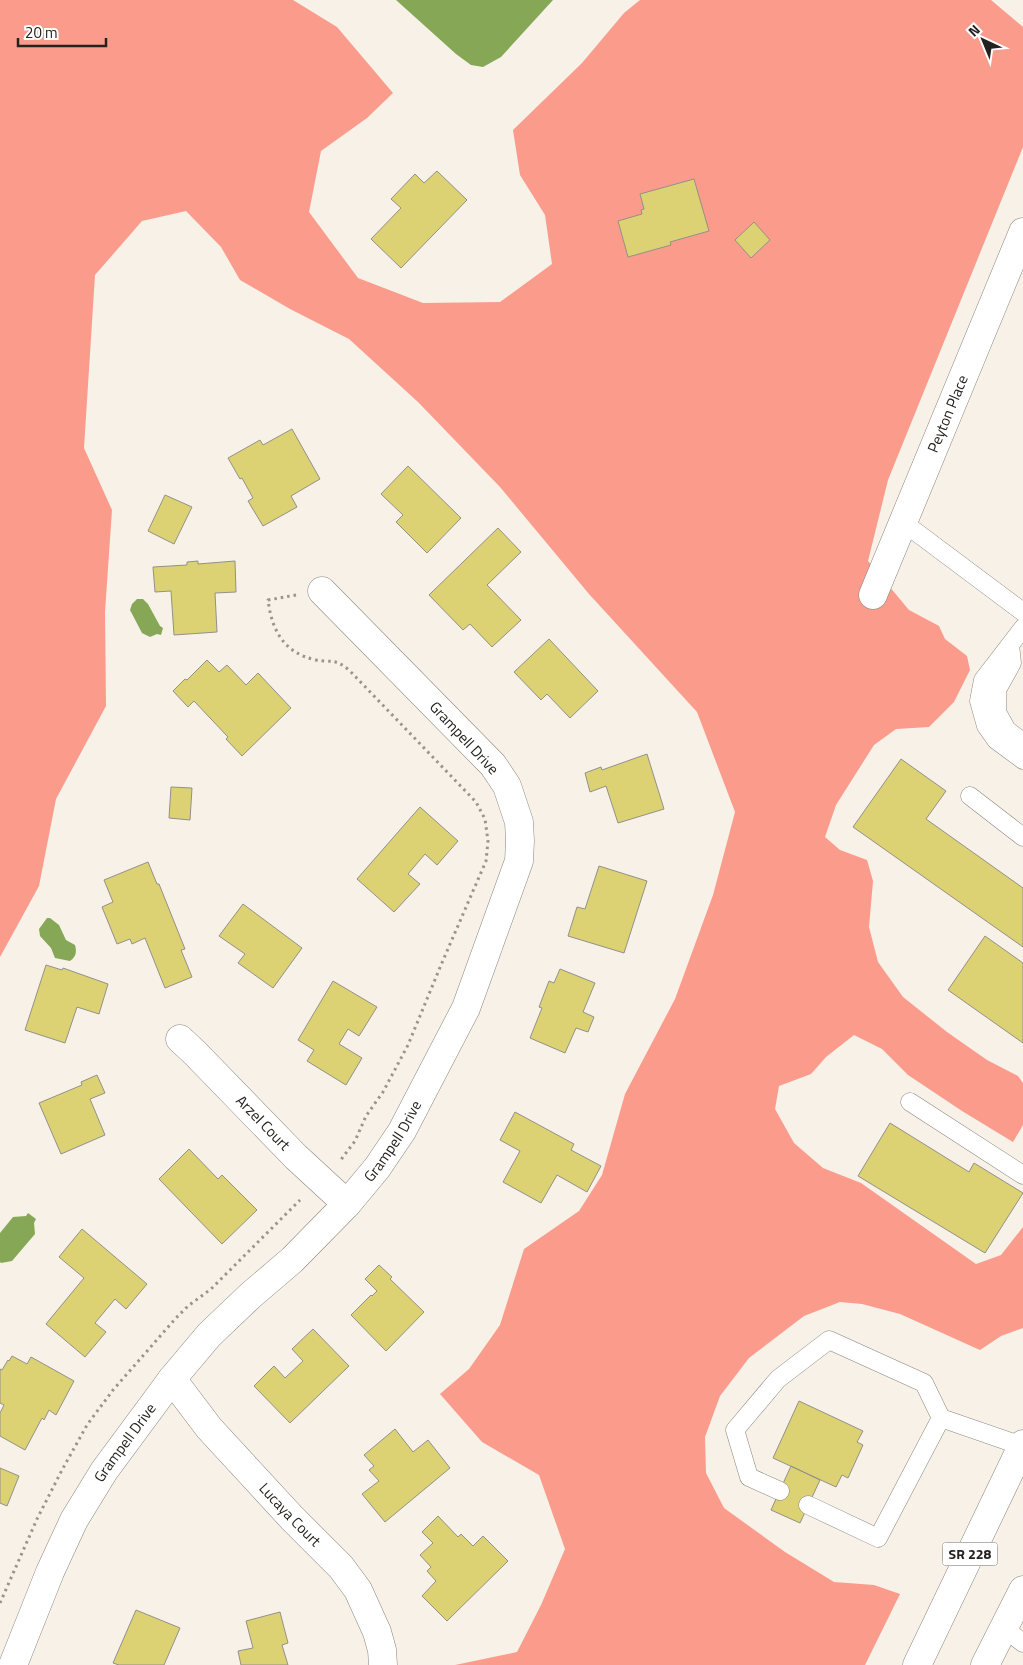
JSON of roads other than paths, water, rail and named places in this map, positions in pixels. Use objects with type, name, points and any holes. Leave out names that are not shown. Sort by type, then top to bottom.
[{"type":"street","name":"Peyton Place","points":[[873,595],[1023,232]]},
{"type":"street","name":"Grampell Drive","points":[[12,1665],[50,1572],[74,1520],[104,1471],[172,1378],[209,1335],[251,1295],[292,1260],[347,1204],[377,1168],[402,1131],[466,1008],[519,861],[520,841],[518,822],[507,786],[493,765],[322,591]]},
{"type":"street","name":"Arzel Court","points":[[180,1039],[195,1052],[296,1157],[347,1204]]},
{"type":"street","name":"Lucaya Court","points":[[172,1378],[208,1428],[292,1518],[341,1567],[358,1590],[378,1632],[383,1665]]},
{"type":"street","name":"SR 228","points":[[917,1665],[1022,1445]]},
{"type":"street","points":[[986,1665],[1013,1636],[1023,1590]]},
{"type":"lane","points":[[904,523],[1023,612]]},
{"type":"lane","points":[[1023,628],[983,680],[979,701],[986,726],[996,740],[1023,760]]},
{"type":"lane","points":[[1010,645],[1012,663],[997,690],[997,712],[1007,730],[1023,742]]},
{"type":"lane","points":[[970,796],[1023,836]]},
{"type":"lane","points":[[910,1102],[1023,1176]]},
{"type":"lane","points":[[780,1491],[749,1477],[735,1430],[778,1379],[829,1340],[924,1383],[941,1418],[1022,1445]]},
{"type":"lane","points":[[808,1505],[878,1538],[941,1418]]}]
